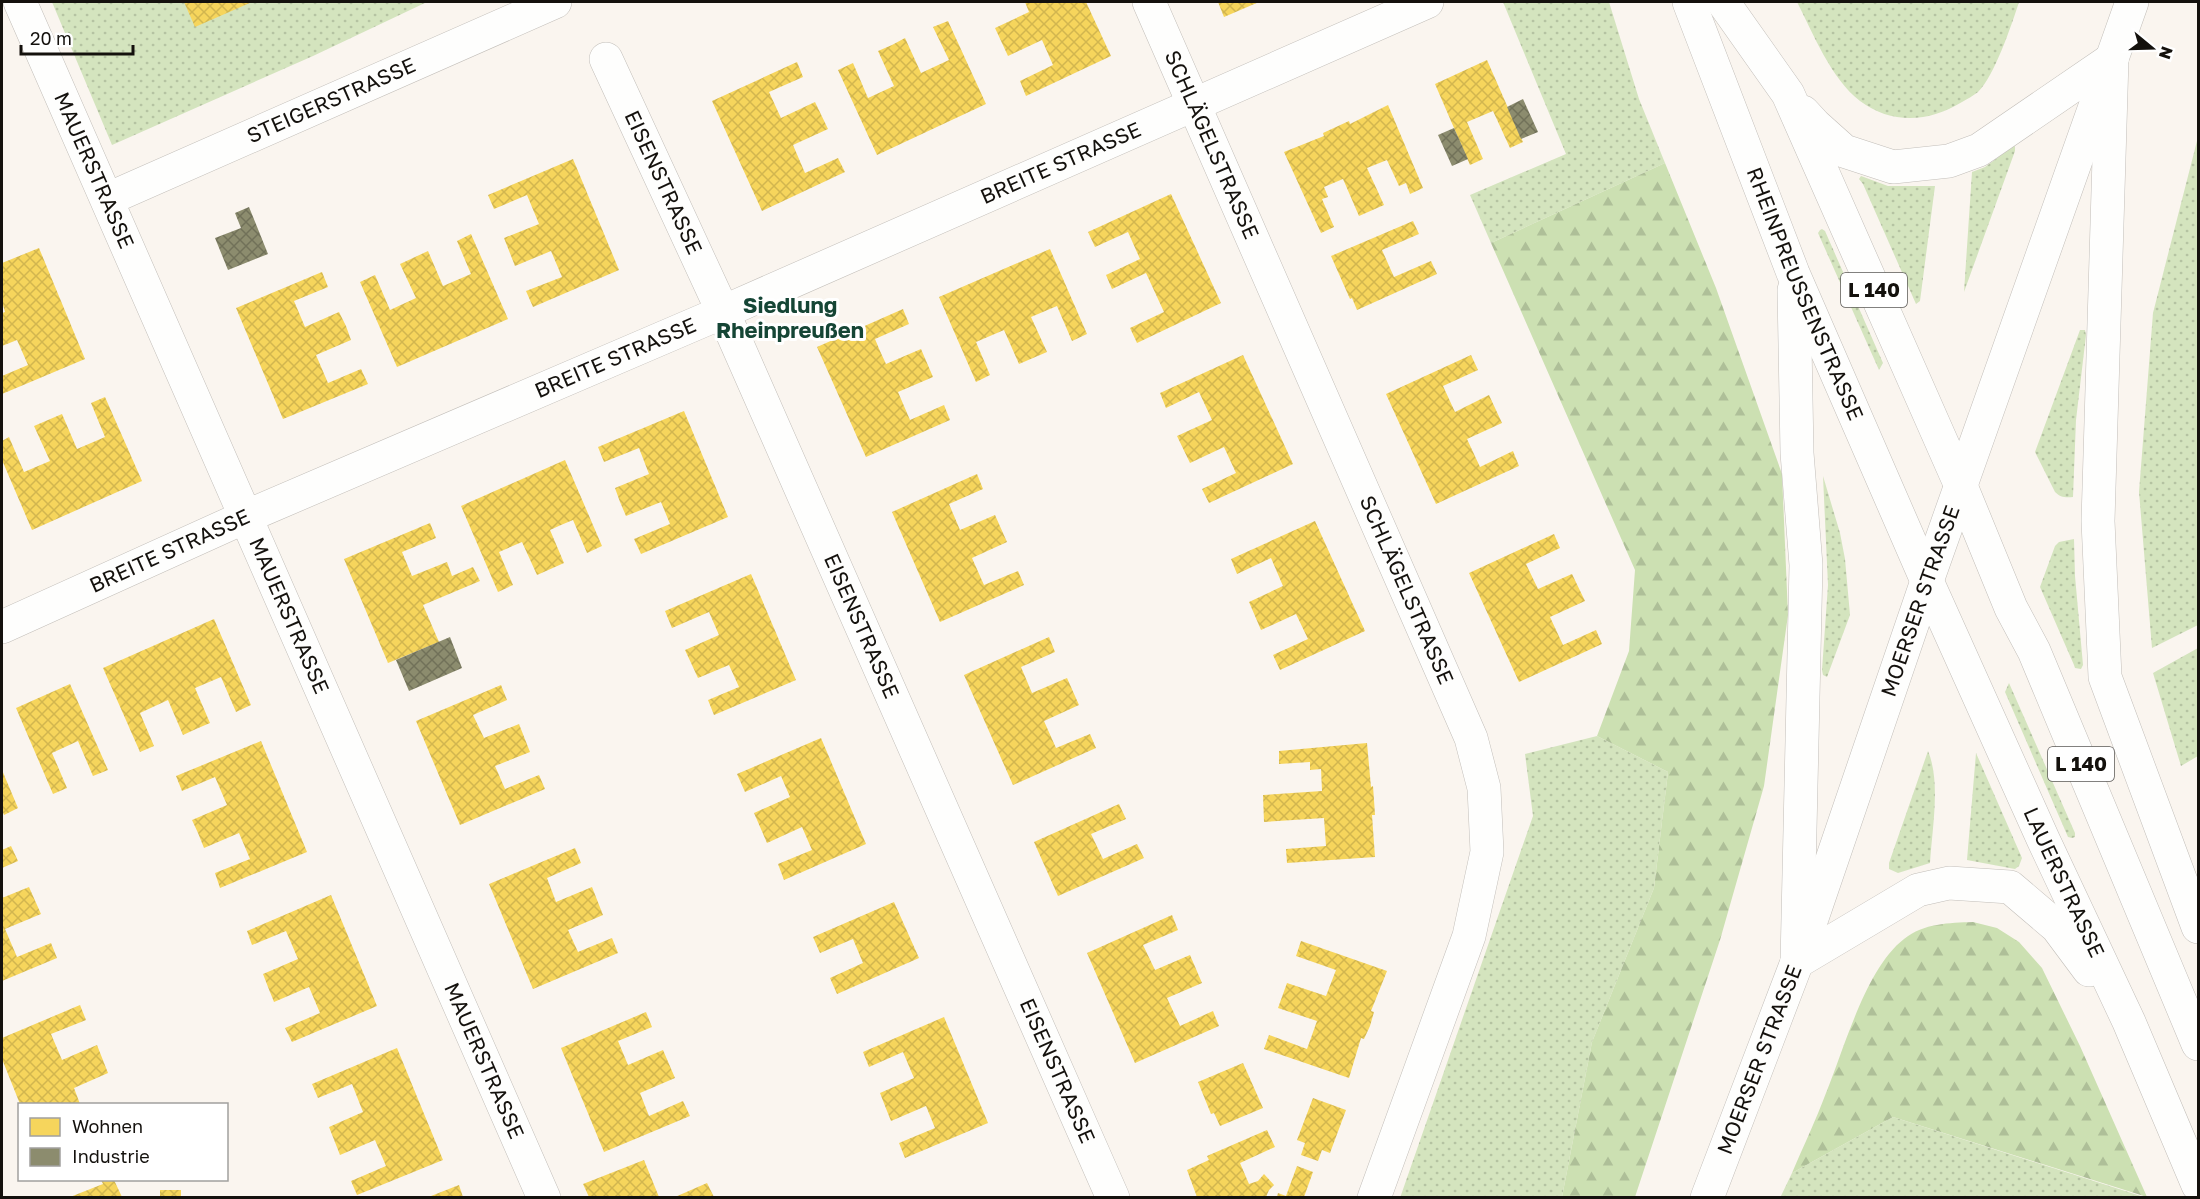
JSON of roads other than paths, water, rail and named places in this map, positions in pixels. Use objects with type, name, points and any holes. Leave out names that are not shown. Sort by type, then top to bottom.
[{"type":"main road","name":"MAUERSTRASSE","points":[[20,2],[544,1197]]},
{"type":"main road","name":"STEIGERSTRASSE","points":[[108,199],[555,2]]},
{"type":"main road","name":"SCHLÄGELSTRASSE","points":[[1149,2],[1472,738],[1484,788],[1487,852],[1468,936],[1374,1197]]},
{"type":"main road","name":"BREITE STRASSE","points":[[2,627],[245,517],[723,312],[1427,2]]},
{"type":"main road","name":"RHEINPREUSSENSTRASSE","points":[[1689,2],[1793,273],[1928,581]]},
{"type":"main road","name":"L 140","points":[[1723,2],[1788,94],[1961,486],[2012,608],[2034,651],[2199,1044]]},
{"type":"main road","name":"MOERSER STRASSE","points":[[1707,1197],[1797,962],[1961,486],[2132,2]]},
{"type":"main road","name":"EISENSTRASSE","points":[[606,59],[723,312],[1113,1197]]},
{"type":"main road","points":[[1788,94],[1815,125],[1844,151],[1893,167],[1948,161],[1979,150],[2112,59]]},
{"type":"main road","points":[[2112,59],[2098,522],[2105,677],[2199,927]]},
{"type":"main road","points":[[1793,273],[1797,453],[1806,565],[1797,962]]},
{"type":"main road","name":"LAUERSTRASSE","points":[[1928,581],[2034,818],[2129,1022],[2199,1185]]},
{"type":"main road","points":[[1797,962],[1918,890],[1949,883],[2010,887],[2057,927],[2129,1022]]},
{"type":"district","name":"Siedlung Rheinpreußen","points":[[790,318]]}]
